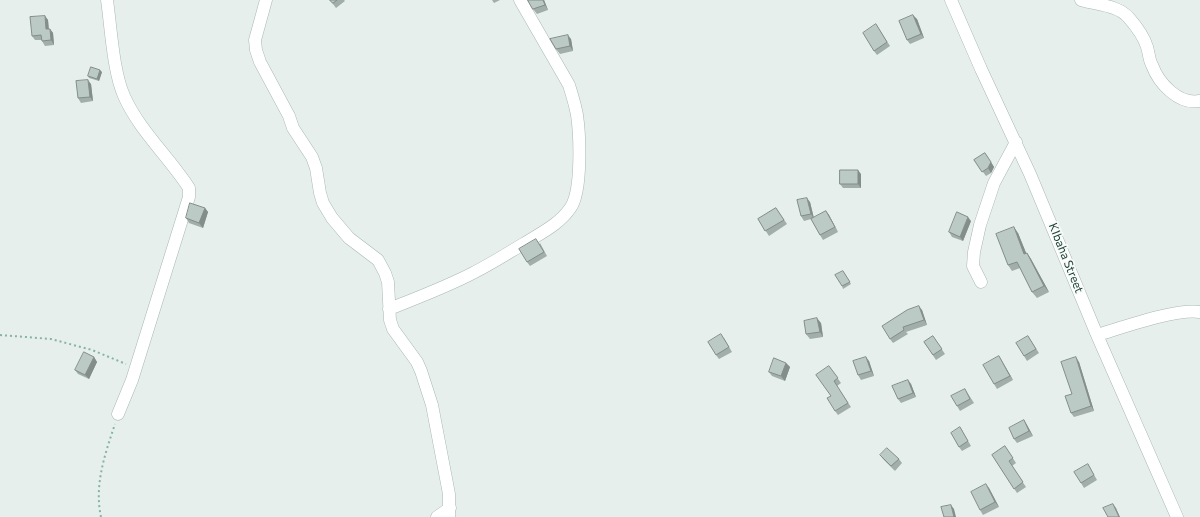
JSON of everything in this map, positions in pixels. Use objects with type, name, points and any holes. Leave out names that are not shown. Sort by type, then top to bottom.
[{"type":"street","points":[[107,0],[116,65],[124,96],[137,119],[189,188],[189,197],[136,368],[118,414]]},
{"type":"street","points":[[266,0],[255,40],[256,50],[260,62],[289,116],[293,128],[312,157],[316,168],[323,203],[332,218],[350,238],[378,260],[385,273],[388,282],[390,320],[393,329],[417,362],[426,385],[432,405],[449,494],[450,512],[436,517]]},
{"type":"street","points":[[389,309],[445,286],[478,270],[555,224],[571,207],[576,195],[579,135],[573,97],[569,85],[520,0]]},
{"type":"street","name":"KIbaha Street","points":[[951,0],[981,69],[1016,142],[1098,335],[1178,517]]},
{"type":"street","points":[[1081,0],[1117,9],[1129,18],[1146,45],[1152,66],[1168,90],[1180,98],[1193,102],[1200,101]]},
{"type":"street","points":[[981,282],[973,266],[974,252],[980,225],[994,183],[1016,142]]},
{"type":"street","points":[[1098,335],[1180,312],[1200,312]]},
{"type":"path","points":[[0,334],[51,339],[92,350],[136,368]]},
{"type":"path","points":[[101,517],[99,506],[102,463],[118,414]]},
{"type":"building","points":[[330,0],[337,0],[333,3]]},
{"type":"building","points":[[528,0],[543,0],[545,5],[533,9]]},
{"type":"building","points":[[913,15],[921,34],[907,40],[899,21]]},
{"type":"building","points":[[45,16],[46,29],[50,29],[51,40],[42,41],[41,35],[32,36],[30,17]]},
{"type":"building","points":[[876,24],[887,42],[874,51],[863,33]]},
{"type":"building","points":[[568,35],[570,46],[556,49],[550,39]]},
{"type":"building","points":[[91,67],[100,70],[97,79],[88,76]]},
{"type":"building","points":[[88,80],[90,97],[78,98],[76,81]]},
{"type":"building","points":[[985,153],[991,162],[988,168],[982,172],[974,160]]},
{"type":"building","points":[[840,170],[858,170],[858,184],[840,184]]},
{"type":"building","points":[[807,198],[811,214],[801,216],[797,200]]},
{"type":"building","points":[[190,203],[205,208],[199,223],[186,218]]},
{"type":"building","points":[[776,208],[784,220],[765,231],[758,219]]},
{"type":"building","points":[[826,211],[835,227],[820,235],[811,219]]},
{"type":"building","points":[[957,212],[968,217],[960,237],[949,232]]},
{"type":"building","points":[[1014,227],[1024,254],[1027,253],[1044,286],[1032,292],[1017,262],[1008,265],[996,234]]},
{"type":"building","points":[[536,239],[544,252],[527,262],[519,249]]},
{"type":"building","points":[[843,271],[850,282],[842,286],[835,275]]},
{"type":"building","points":[[919,306],[924,320],[903,327],[904,330],[890,339],[882,326],[907,310]]},
{"type":"building","points":[[817,318],[820,332],[806,334],[804,321]]},
{"type":"building","points":[[721,334],[729,347],[716,355],[708,342]]},
{"type":"building","points":[[933,336],[942,349],[933,355],[924,342]]},
{"type":"building","points":[[1028,336],[1036,349],[1024,356],[1016,343]]},
{"type":"building","points":[[84,352],[94,357],[85,375],[75,370]]},
{"type":"building","points":[[999,356],[1010,376],[994,384],[983,365]]},
{"type":"building","points":[[866,357],[871,371],[858,375],[853,361]]},
{"type":"building","points":[[1076,357],[1091,406],[1071,413],[1065,396],[1072,394],[1061,362]]},
{"type":"building","points":[[774,358],[786,363],[781,376],[769,372]]},
{"type":"building","points":[[829,366],[838,378],[834,381],[848,403],[835,411],[827,398],[831,396],[816,375]]},
{"type":"building","points":[[908,380],[913,393],[898,399],[892,386]]},
{"type":"building","points":[[965,389],[970,399],[957,406],[951,396]]},
{"type":"building","points":[[1024,420],[1029,431],[1014,439],[1009,428]]},
{"type":"building","points":[[960,427],[968,441],[959,447],[951,433]]},
{"type":"building","points":[[1005,446],[1013,458],[1009,461],[1023,482],[1014,489],[992,455]]},
{"type":"building","points":[[887,448],[899,459],[891,466],[880,455]]},
{"type":"building","points":[[1088,464],[1094,475],[1081,483],[1074,472]]},
{"type":"building","points":[[986,484],[995,502],[980,510],[971,492]]},
{"type":"building","points":[[1113,504],[1119,517],[1108,517],[1103,508]]},
{"type":"building","points":[[951,505],[954,517],[944,517],[941,507]]}]
